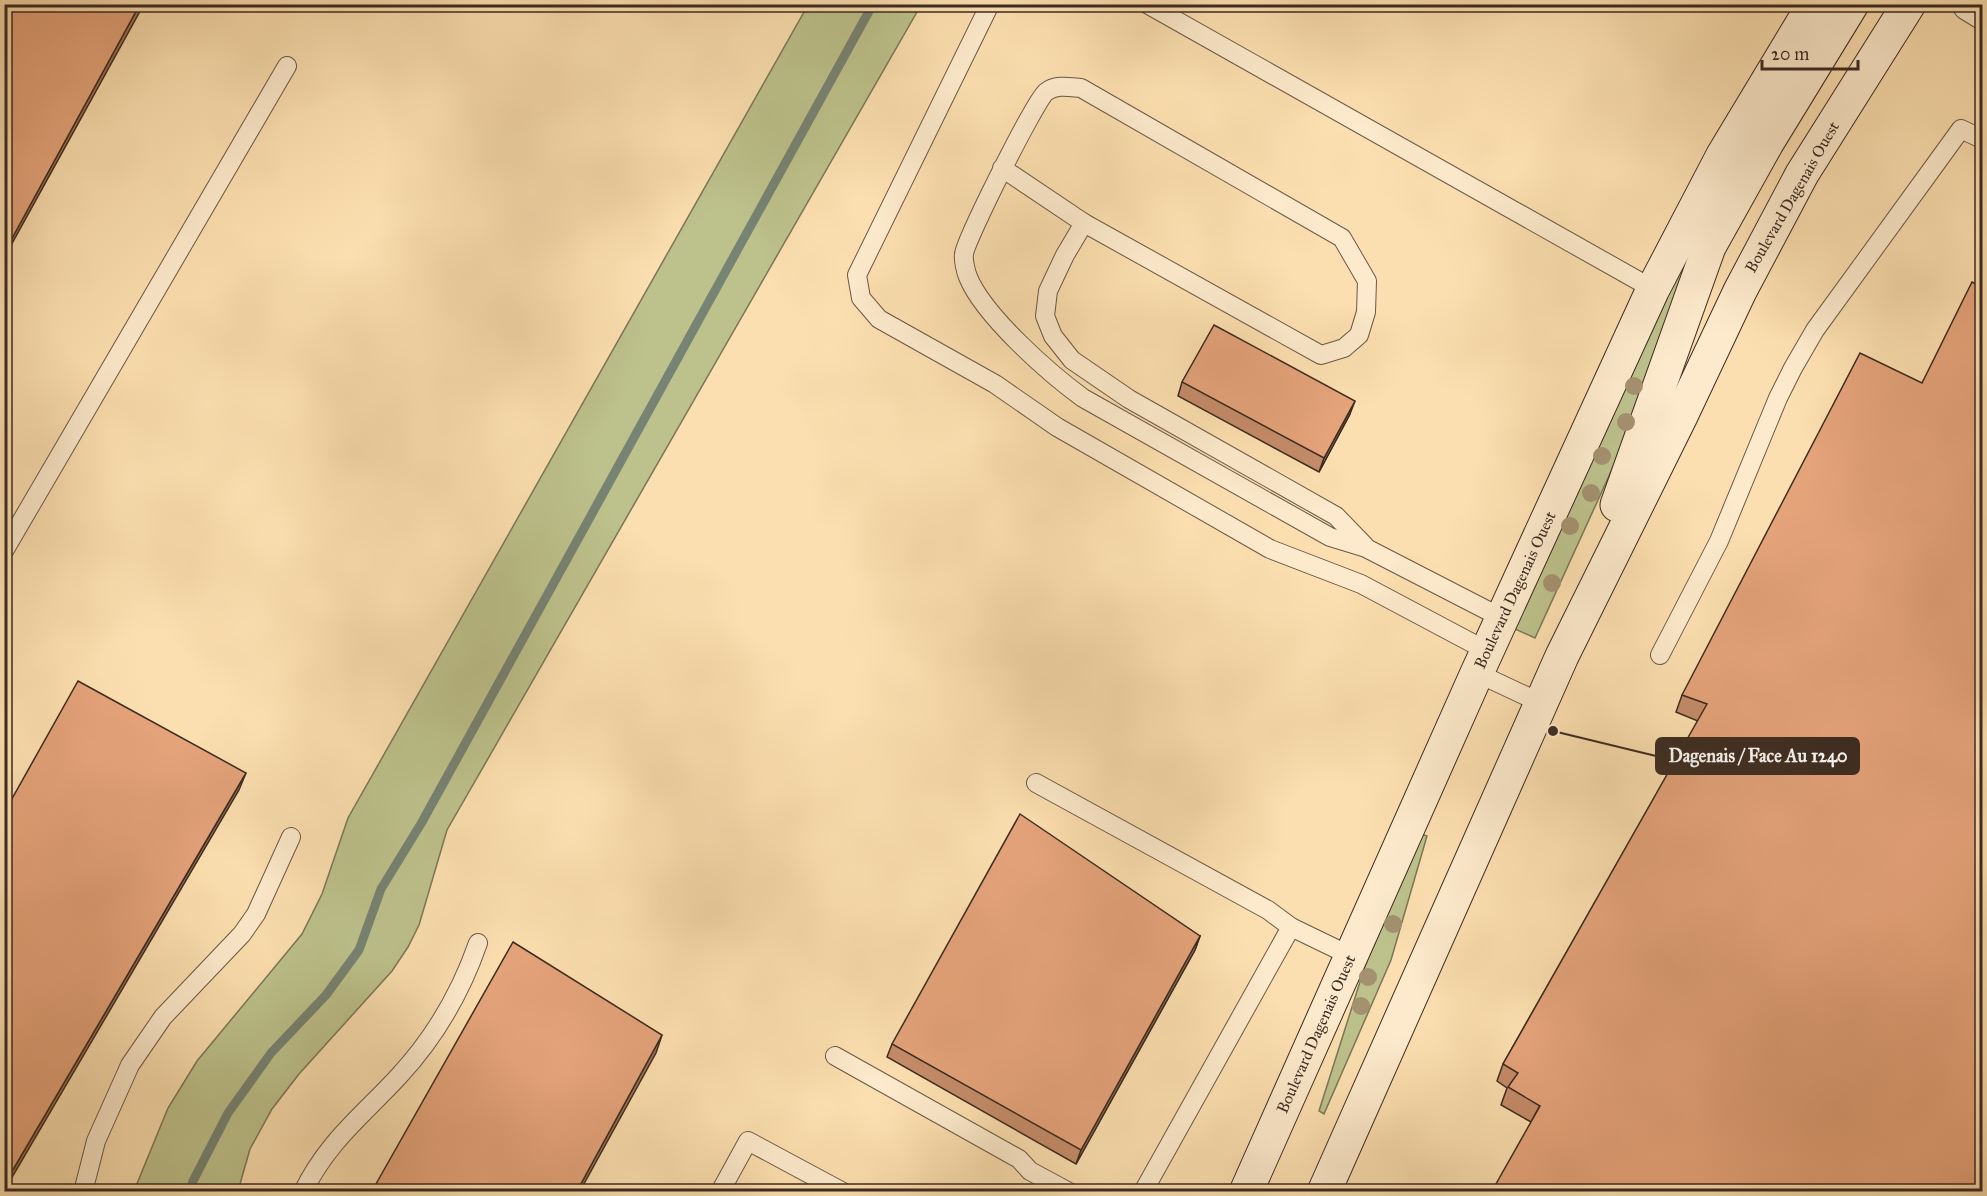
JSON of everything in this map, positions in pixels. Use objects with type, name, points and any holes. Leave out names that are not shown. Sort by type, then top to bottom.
[{"type":"main road","name":"Boulevard Dagenais Ouest","points":[[1246,1191],[1482,662],[1653,289],[1718,163],[1814,4]]},
{"type":"main road","name":"Boulevard Dagenais Ouest","points":[[1562,656],[1709,247],[1767,143],[1852,4]]},
{"type":"main road","name":"Boulevard Dagenais Ouest","points":[[1324,1191],[1562,656],[1761,249],[1803,174],[1909,4]]},
{"type":"main road","points":[[1969,4],[1983,12]]},
{"type":"lane","points":[[990,4],[857,275],[861,298],[879,319],[995,384],[1057,428],[1270,549],[1361,584],[1541,703]]},
{"type":"lane","points":[[1147,4],[1653,289]]},
{"type":"lane","points":[[4,551],[287,66]]},
{"type":"lane","points":[[1002,168],[1084,223],[1321,355],[1344,348],[1359,335],[1366,312],[1367,281],[1342,238],[1081,88],[1059,86],[1045,93],[1002,168],[964,255],[968,277],[981,298],[1027,351],[1052,375],[1083,398],[1330,537],[1366,548],[1502,618]]},
{"type":"lane","points":[[1659,655],[1719,541],[1778,398],[1815,330],[1961,129],[1983,140]]},
{"type":"lane","points":[[1084,223],[1065,255],[1048,291],[1046,316],[1053,336],[1072,360],[1129,399],[1336,516],[1366,548]]},
{"type":"lane","points":[[1036,783],[1268,910],[1291,927],[1351,956]]},
{"type":"lane","points":[[83,1191],[96,1141],[130,1065],[163,1017],[242,934],[256,914],[291,837]]},
{"type":"lane","points":[[1143,1191],[1291,927]]},
{"type":"lane","points":[[303,1191],[324,1154],[338,1136],[399,1075],[435,1030],[464,981],[478,943]]},
{"type":"lane","points":[[835,1056],[1019,1159],[1030,1171],[1069,1191]]},
{"type":"lane","points":[[720,1191],[748,1141],[843,1191]]},
{"type":"green space","points":[[808,5],[921,5],[447,830],[419,925],[408,947],[392,971],[299,1074],[272,1109],[250,1149],[238,1191],[134,1191],[168,1108],[197,1061],[302,934],[322,894],[348,818]]},
{"type":"green space","points":[[1700,233],[1640,408],[1535,638],[1515,629],[1668,295]]},
{"type":"green space","points":[[1421,834],[1427,836],[1391,960],[1324,1114],[1319,1111],[1365,966]]},
{"type":"building","points":[[4,4],[140,4],[4,253]]},
{"type":"building","points":[[1972,282],[1983,288],[1983,1191],[1492,1191],[1540,1106],[1508,1087],[1518,1073],[1503,1064],[1707,704],[1682,695],[1860,353],[1922,383]]},
{"type":"building","points":[[1214,325],[1355,401],[1324,458],[1182,382]]},
{"type":"building","points":[[78,681],[246,773],[4,1185],[4,813]]},
{"type":"building","points":[[1020,814],[1200,936],[1081,1150],[892,1044]]},
{"type":"building","points":[[513,942],[662,1035],[577,1191],[372,1191]]},
{"type":"waterway","points":[[190,1192],[193,1181],[228,1113],[271,1053],[326,995],[359,950],[381,889],[422,822],[873,4]]},
{"type":"place","name":"Dagenais / Face Au 1240","points":[[1553,731]]}]
